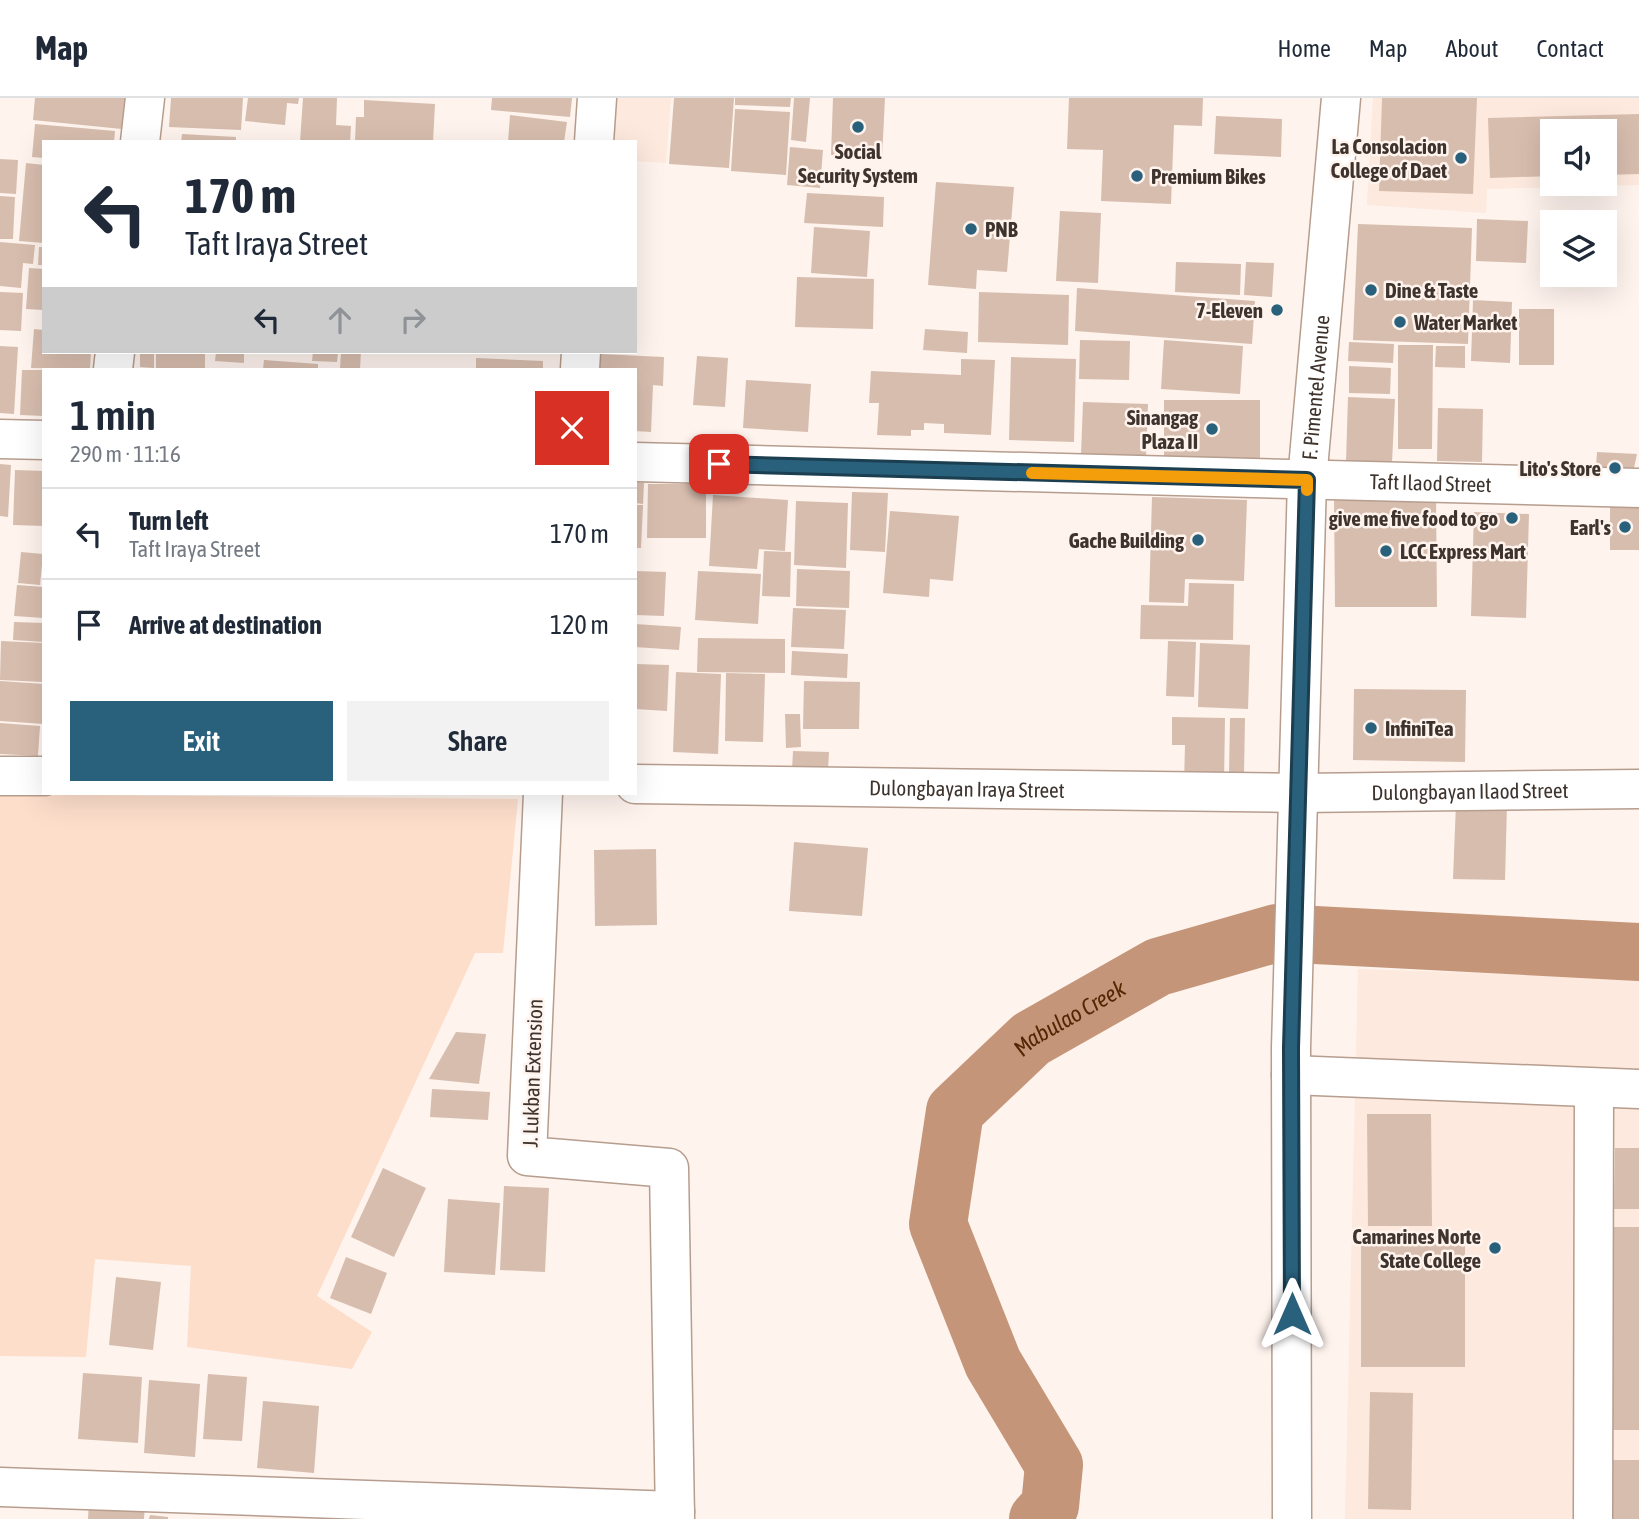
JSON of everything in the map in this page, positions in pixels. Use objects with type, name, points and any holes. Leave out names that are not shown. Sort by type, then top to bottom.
[{"type":"street","points":[[140,140],[145,98]]},
{"type":"street","points":[[594,140],[597,98]]},
{"type":"street","name":"F. Pimentel Avenue","points":[[1292,1519],[1291,1075],[1307,480],[1341,98]]},
{"type":"street","points":[[0,439],[42,440]]},
{"type":"street","name":"Taft Ilaod Street","points":[[637,462],[1639,488]]},
{"type":"street","points":[[0,776],[42,776]]},
{"type":"street","name":"Dulongbayan Iraya Street","points":[[637,784],[1300,793]]},
{"type":"street","name":"Dulongbayan Ilaod Street","points":[[1300,793],[1639,789]]},
{"type":"street","name":"J. Lukban Extension","points":[[543,795],[527,1156],[669,1168],[675,1515]]},
{"type":"street","points":[[1291,1075],[1639,1089]]},
{"type":"street","points":[[1593,1519],[1594,1088]]},
{"type":"street","points":[[0,1486],[675,1515]]},
{"type":"shaded area","points":[[604,98],[671,98],[666,163],[637,161],[637,140],[601,140]]},
{"type":"shaded area","name":"La Consolacion College of Daet","points":[[1373,98],[1639,98],[1639,185],[1617,186],[1617,119],[1540,119],[1540,188],[1487,189],[1486,213],[1367,205]]},
{"type":"shaded area","points":[[0,794],[518,799],[503,953],[475,953],[317,1296],[372,1332],[352,1369],[187,1347],[191,1266],[95,1259],[86,1357],[0,1356]]},
{"type":"shaded area","name":"Camarines Norte State College","points":[[1358,969],[1639,978],[1639,1519],[1345,1519]]},
{"type":"building","points":[[35,98],[125,98],[122,129],[33,120]]},
{"type":"building","points":[[171,98],[243,98],[241,130],[169,127]]},
{"type":"building","points":[[248,98],[299,98],[298,104],[287,103],[285,125],[245,121]]},
{"type":"building","points":[[303,98],[337,98],[336,125],[351,126],[350,140],[300,140]]},
{"type":"building","points":[[492,98],[572,98],[570,117],[491,110]]},
{"type":"building","points":[[674,98],[734,98],[729,168],[669,164]]},
{"type":"building","points":[[735,98],[791,98],[790,107],[735,105]]},
{"type":"building","points":[[794,98],[810,98],[806,142],[791,140]]},
{"type":"building","name":"Social Security System","points":[[833,98],[885,98],[882,158],[831,155]]},
{"type":"building","name":"Premium Bikes","points":[[1069,98],[1203,98],[1202,126],[1174,125],[1171,204],[1101,201],[1103,150],[1067,149]]},
{"type":"building","points":[[1382,98],[1477,98],[1473,194],[1379,191]]},
{"type":"building","points":[[364,100],[435,104],[433,140],[355,140],[356,117],[364,117]]},
{"type":"building","points":[[735,109],[790,112],[786,175],[731,171]]},
{"type":"building","points":[[1639,114],[1639,174],[1617,175],[1617,119],[1540,119],[1540,176],[1490,178],[1488,118]]},
{"type":"building","points":[[510,115],[567,122],[564,140],[508,140]]},
{"type":"building","points":[[1216,116],[1282,119],[1281,157],[1214,154]]},
{"type":"building","points":[[35,124],[115,131],[114,140],[42,140],[42,158],[32,157]]},
{"type":"building","points":[[182,134],[236,137],[236,140],[181,140]]},
{"type":"building","points":[[790,147],[823,150],[820,188],[787,185]]},
{"type":"building","points":[[0,159],[18,160],[16,194],[0,193]]},
{"type":"building","points":[[26,163],[42,165],[42,243],[19,241]]},
{"type":"building","name":"PNB","points":[[936,182],[1014,187],[1007,272],[977,270],[976,289],[928,285]]},
{"type":"building","points":[[807,193],[884,197],[883,227],[804,223]]},
{"type":"building","points":[[0,196],[15,197],[13,239],[0,239]]},
{"type":"building","points":[[1060,211],[1101,213],[1098,283],[1056,281]]},
{"type":"building","points":[[1477,219],[1528,221],[1526,263],[1476,261]]},
{"type":"building","points":[[1358,224],[1472,228],[1468,344],[1353,340]]},
{"type":"building","points":[[814,227],[870,231],[867,277],[811,273]]},
{"type":"building","points":[[0,242],[35,245],[33,264],[23,263],[21,288],[0,286]]},
{"type":"building","points":[[39,247],[42,247],[42,265],[38,265]]},
{"type":"building","points":[[1176,262],[1241,264],[1240,295],[1175,292]]},
{"type":"building","points":[[1246,262],[1274,263],[1272,297],[1244,295]]},
{"type":"building","points":[[29,268],[42,269],[42,310],[26,309]]},
{"type":"building","points":[[797,277],[874,279],[873,329],[795,327]]},
{"type":"building","points":[[1077,288],[1255,301],[1252,344],[1075,331]]},
{"type":"building","points":[[0,292],[23,293],[21,331],[0,330]]},
{"type":"building","points":[[979,292],[1069,295],[1068,345],[978,342]]},
{"type":"building","points":[[1473,300],[1512,302],[1510,363],[1471,361]]},
{"type":"building","points":[[1519,309],[1554,309],[1554,365],[1519,365]]},
{"type":"building","points":[[34,329],[42,330],[42,354],[91,354],[90,368],[31,368]]},
{"type":"building","points":[[925,329],[968,332],[967,353],[923,350]]},
{"type":"building","points":[[1080,340],[1130,341],[1129,380],[1079,379]]},
{"type":"building","points":[[1164,340],[1243,346],[1240,394],[1161,389]]},
{"type":"building","points":[[1349,342],[1394,344],[1393,363],[1348,361]]},
{"type":"building","points":[[1398,345],[1433,345],[1432,449],[1398,449]]},
{"type":"building","points":[[0,346],[18,347],[14,414],[0,413]]},
{"type":"building","points":[[1436,346],[1465,346],[1465,368],[1435,367]]},
{"type":"building","points":[[140,354],[154,354],[154,368],[140,367]]},
{"type":"building","points":[[156,354],[205,354],[205,368],[156,368]]},
{"type":"building","points":[[216,354],[244,354],[244,363],[215,361]]},
{"type":"building","points":[[313,354],[338,354],[337,362],[312,361]]},
{"type":"building","points":[[341,354],[361,354],[360,368],[340,368]]},
{"type":"building","points":[[600,354],[664,357],[663,386],[653,385],[651,432],[637,431],[637,368],[599,368]]},
{"type":"building","points":[[697,356],[728,358],[725,407],[693,405]]},
{"type":"building","points":[[1011,357],[1076,359],[1074,442],[1009,440]]},
{"type":"building","points":[[476,358],[543,361],[543,368],[476,368]]},
{"type":"building","points":[[961,359],[995,360],[991,435],[944,433],[944,424],[924,423],[924,430],[911,430],[911,436],[877,435],[879,403],[869,403],[871,371],[961,375]]},
{"type":"building","points":[[264,360],[318,364],[318,368],[263,368]]},
{"type":"building","points":[[1349,366],[1391,368],[1390,394],[1349,393]]},
{"type":"building","points":[[22,370],[42,370],[42,416],[20,415]]},
{"type":"building","points":[[746,380],[811,384],[808,432],[743,428]]},
{"type":"building","points":[[1348,397],[1395,399],[1392,463],[1346,461]]},
{"type":"building","name":"Sinangag Plaza II","points":[[1164,400],[1260,400],[1260,459],[1164,459]]},
{"type":"building","points":[[1083,402],[1148,404],[1146,458],[1081,455]]},
{"type":"building","points":[[1438,408],[1483,409],[1482,462],[1437,461]]},
{"type":"building","name":"Lito's Store","points":[[1597,452],[1637,454],[1631,482],[1595,481]]},
{"type":"building","points":[[0,464],[11,465],[8,517],[0,516]]},
{"type":"building","points":[[15,470],[42,471],[42,526],[13,525]]},
{"type":"building","points":[[637,482],[644,483],[643,504],[637,503]]},
{"type":"building","points":[[648,484],[706,484],[706,538],[647,538]]},
{"type":"building","points":[[852,492],[888,493],[885,552],[850,550]]},
{"type":"building","points":[[713,495],[788,500],[785,551],[759,549],[757,569],[709,566]]},
{"type":"building","name":"LCC Express Mart","points":[[1334,495],[1436,495],[1437,607],[1335,607]]},
{"type":"building","name":"Gache Building","points":[[1152,497],[1247,500],[1244,581],[1185,579],[1184,603],[1149,602]]},
{"type":"building","points":[[796,501],[848,503],[846,568],[794,565]]},
{"type":"building","points":[[637,505],[643,505],[641,548],[637,548]]},
{"type":"building","name":"Earl's","points":[[1610,505],[1639,505],[1639,550],[1610,550]]},
{"type":"building","points":[[890,511],[959,516],[953,581],[930,579],[929,597],[883,593]]},
{"type":"building","points":[[1474,512],[1529,514],[1526,618],[1471,616]]},
{"type":"building","points":[[764,551],[791,552],[790,597],[762,596]]},
{"type":"building","points":[[21,552],[42,554],[40,585],[18,583]]},
{"type":"building","points":[[797,569],[850,571],[849,608],[796,606]]},
{"type":"building","points":[[637,571],[666,572],[664,616],[637,615]]},
{"type":"building","points":[[698,571],[761,574],[758,624],[695,620]]},
{"type":"building","points":[[1189,583],[1234,584],[1233,640],[1140,639],[1141,605],[1188,606]]},
{"type":"building","points":[[17,585],[42,587],[42,618],[14,616]]},
{"type":"building","points":[[793,608],[846,610],[844,649],[791,647]]},
{"type":"building","points":[[14,622],[42,623],[42,642],[13,640]]},
{"type":"building","points":[[637,624],[681,627],[679,650],[637,647]]},
{"type":"building","points":[[698,638],[785,639],[785,673],[697,672]]},
{"type":"building","points":[[1,641],[42,643],[42,682],[0,680]]},
{"type":"building","points":[[1168,641],[1196,642],[1194,697],[1166,696]]},
{"type":"building","points":[[1200,643],[1250,645],[1248,709],[1198,707]]},
{"type":"building","points":[[792,651],[848,654],[847,678],[791,675]]},
{"type":"building","points":[[637,664],[669,665],[667,711],[637,709]]},
{"type":"building","points":[[676,672],[721,674],[718,754],[673,752]]},
{"type":"building","points":[[726,673],[765,674],[763,742],[725,741]]},
{"type":"building","points":[[0,681],[42,684],[42,724],[0,721]]},
{"type":"building","points":[[804,681],[860,682],[859,729],[803,729]]},
{"type":"building","points":[[1354,689],[1466,690],[1465,762],[1353,760]]},
{"type":"building","points":[[785,714],[800,714],[801,747],[786,748]]},
{"type":"building","points":[[1172,717],[1225,718],[1224,784],[1184,784],[1185,745],[1172,745]]},
{"type":"building","points":[[1230,718],[1245,718],[1244,774],[1229,774]]},
{"type":"building","points":[[0,723],[40,726],[38,756],[0,754]]},
{"type":"building","points":[[793,751],[829,752],[828,770],[792,770]]},
{"type":"building","points":[[1456,803],[1507,805],[1505,880],[1453,879]]},
{"type":"building","points":[[794,842],[868,848],[862,916],[789,911]]},
{"type":"building","points":[[656,849],[657,925],[595,926],[594,850]]},
{"type":"building","points":[[456,1032],[486,1034],[479,1084],[429,1079]]},
{"type":"building","points":[[432,1089],[490,1092],[488,1120],[430,1117]]},
{"type":"building","points":[[1367,1114],[1431,1114],[1432,1226],[1368,1226]]},
{"type":"building","points":[[1615,1148],[1639,1148],[1639,1209],[1614,1209]]},
{"type":"building","points":[[383,1168],[426,1188],[394,1257],[351,1237]]},
{"type":"building","points":[[504,1186],[549,1188],[545,1272],[500,1270]]},
{"type":"building","points":[[448,1199],[500,1203],[495,1275],[444,1272]]},
{"type":"building","points":[[1599,1227],[1639,1227],[1639,1430],[1600,1430]]},
{"type":"building","points":[[1361,1232],[1465,1233],[1465,1367],[1361,1367]]},
{"type":"building","points":[[346,1257],[387,1273],[371,1314],[330,1298]]},
{"type":"building","points":[[116,1277],[161,1282],[153,1350],[109,1345]]},
{"type":"building","points":[[83,1373],[142,1377],[138,1443],[78,1439]]},
{"type":"building","points":[[208,1374],[247,1377],[242,1441],[203,1439]]},
{"type":"building","points":[[149,1380],[200,1384],[195,1457],[144,1453]]},
{"type":"building","points":[[1370,1392],[1413,1393],[1411,1510],[1368,1509]]},
{"type":"building","points":[[263,1401],[319,1406],[314,1473],[257,1468]]},
{"type":"building","points":[[1610,1460],[1639,1460],[1639,1519],[1610,1519]]},
{"type":"building","points":[[89,1501],[145,1504],[144,1519],[88,1519]]},
{"type":"building","points":[[150,1515],[168,1517],[168,1519],[149,1519]]},
{"type":"waterway","name":"Mabulao Creek","points":[[1038,1519],[1050,1506],[1054,1465],[993,1363],[938,1224],[955,1111],[1031,1039],[1158,967],[1277,933],[1639,952]]},
{"type":"slow traffic","points":[[1032,473],[1307,480],[1307,490]]},
{"type":"place","name":"Social Security System","points":[[858,127]]},
{"type":"place","name":"La Consolacion College of Daet","points":[[1461,158]]},
{"type":"place","name":"Premium Bikes","points":[[1137,176]]},
{"type":"place","name":"PNB","points":[[971,229]]},
{"type":"place","name":"Dine & Taste","points":[[1371,290]]},
{"type":"place","name":"7-Eleven","points":[[1277,310]]},
{"type":"place","name":"Water Market","points":[[1400,322]]},
{"type":"place","name":"Sinangag Plaza II","points":[[1212,429]]},
{"type":"place","name":"Lito's Store","points":[[1615,468]]},
{"type":"place","name":"give me five food to go","points":[[1512,518]]},
{"type":"place","name":"Earl's","points":[[1625,527]]},
{"type":"place","name":"Gache Building","points":[[1198,540]]},
{"type":"place","name":"LCC Express Mart","points":[[1386,551]]},
{"type":"place","name":"InfiniTea","points":[[1371,728]]},
{"type":"place","name":"Camarines Norte State College","points":[[1495,1248]]},
{"type":"route","points":[[719,464],[1307,480],[1291,1048],[1292,1314]]}]
